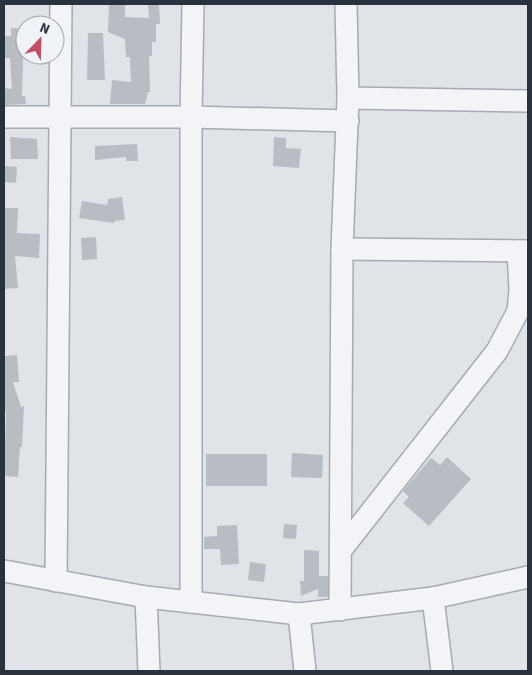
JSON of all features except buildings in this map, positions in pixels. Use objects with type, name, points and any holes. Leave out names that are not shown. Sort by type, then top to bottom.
[{"type":"street","points":[[56,581],[61,4]]},
{"type":"street","points":[[192,602],[191,118],[193,4]]},
{"type":"street","points":[[340,610],[342,249],[348,121],[346,4]]},
{"type":"street","points":[[348,98],[528,101]]},
{"type":"street","points":[[4,118],[191,118],[348,121]]},
{"type":"street","points":[[341,550],[497,351],[518,311],[523,251],[342,249]]},
{"type":"street","points":[[4,571],[146,597],[299,614],[433,598],[528,578]]},
{"type":"street","points":[[146,597],[149,671]]},
{"type":"street","points":[[433,598],[442,671]]},
{"type":"street","points":[[299,614],[304,671]]}]
